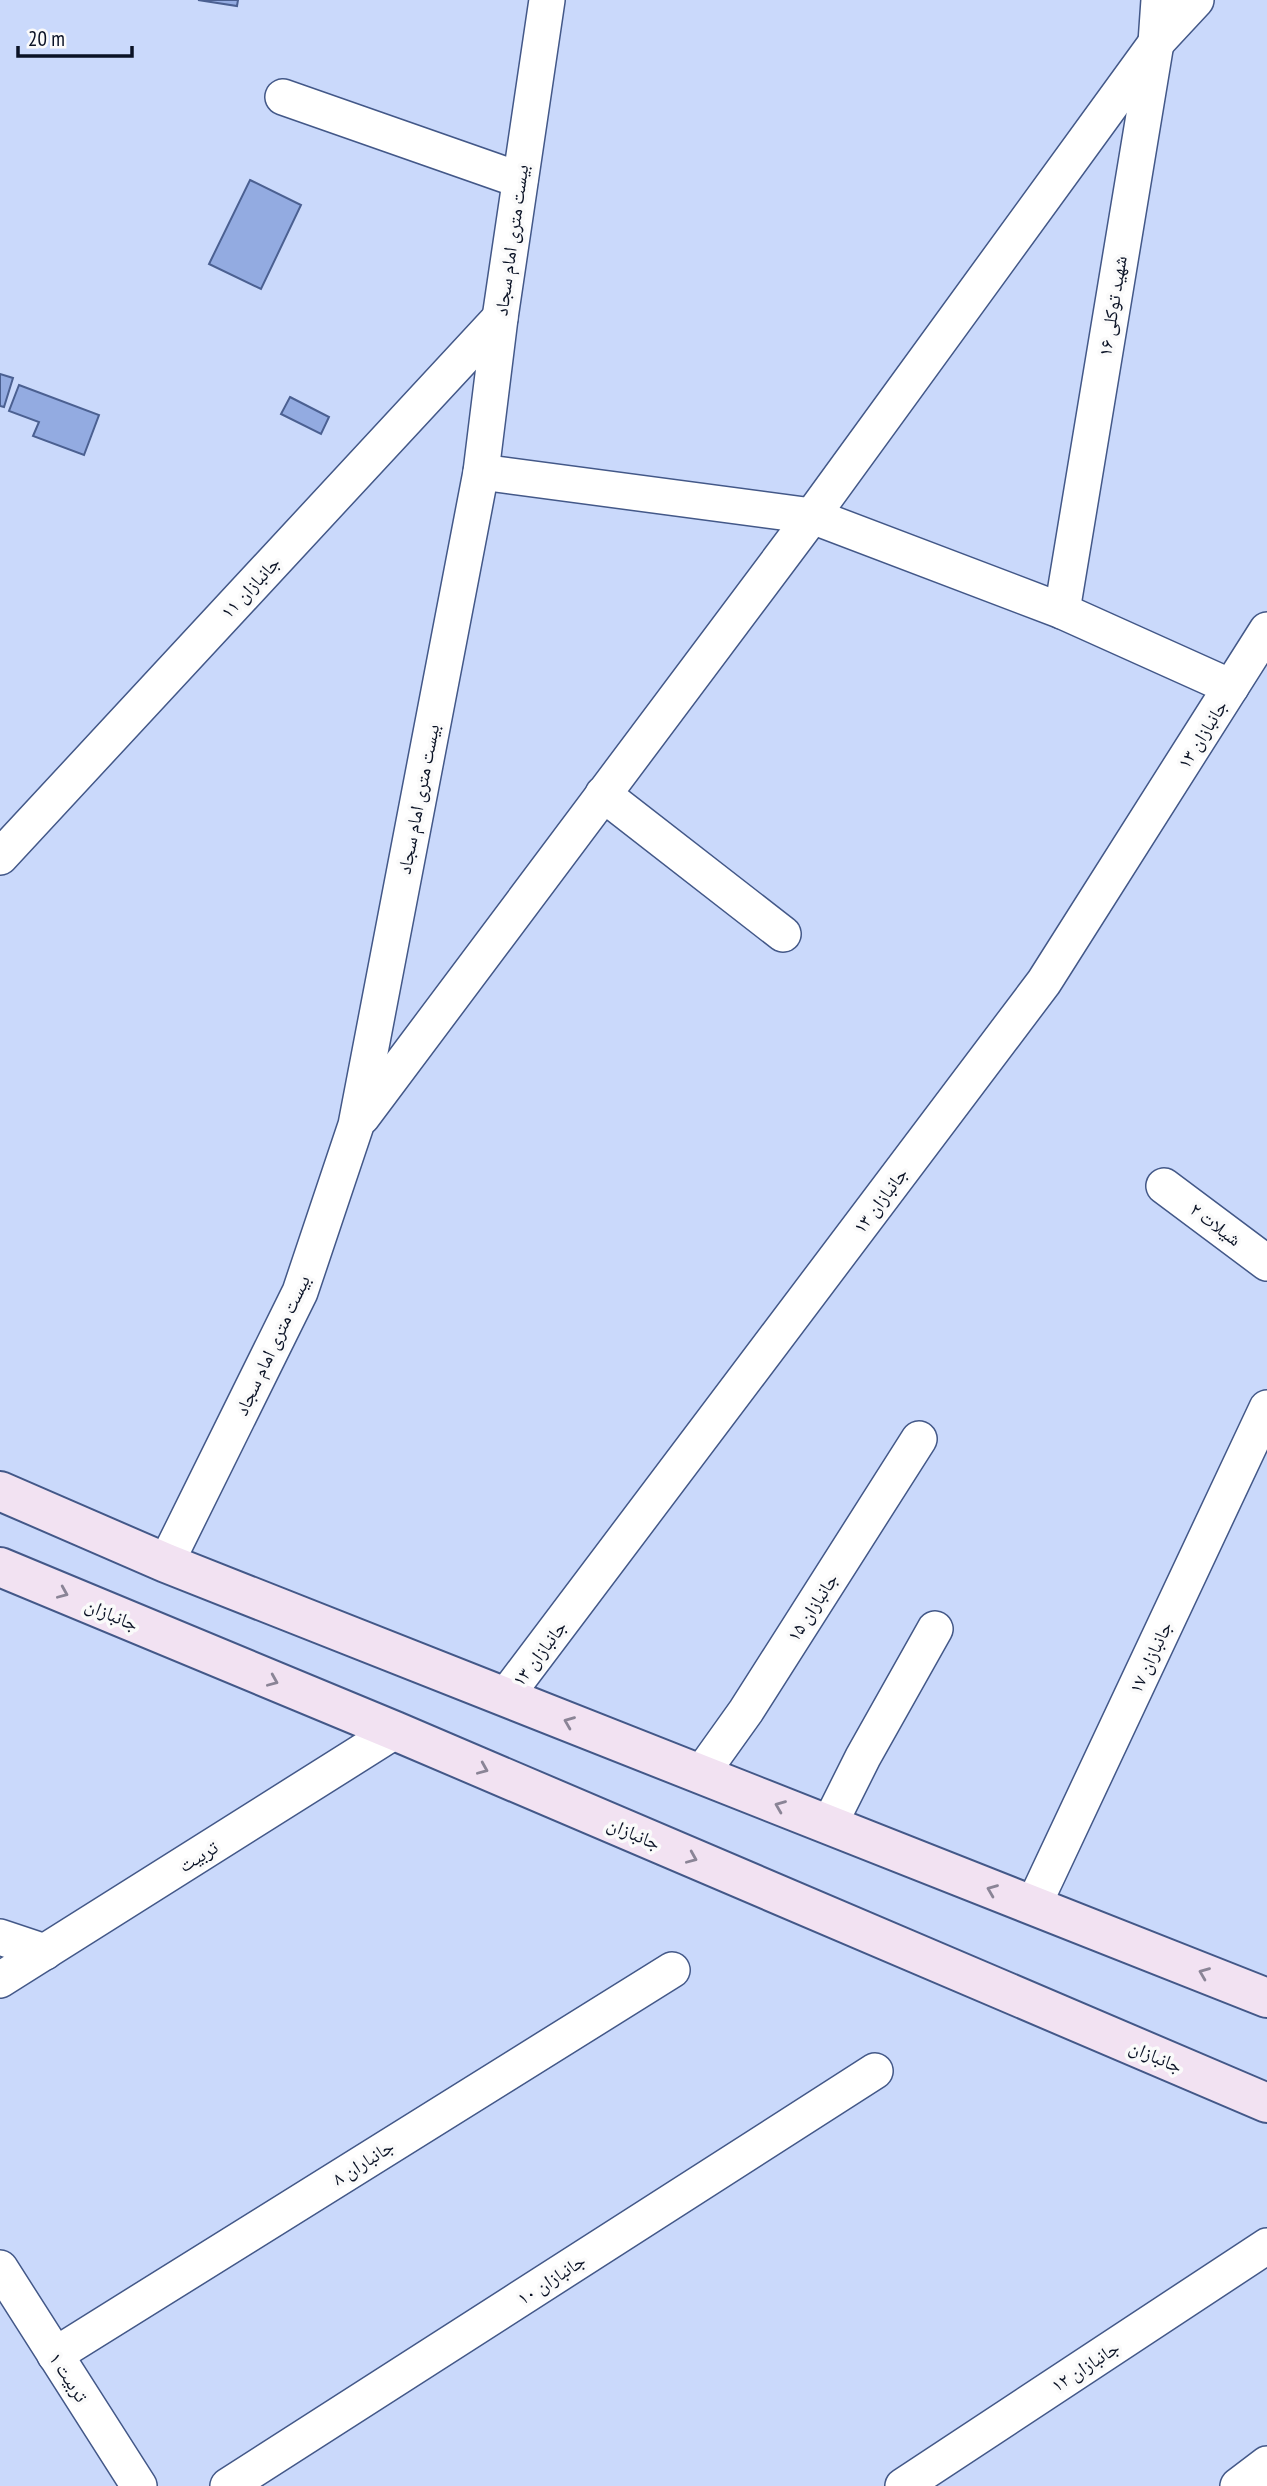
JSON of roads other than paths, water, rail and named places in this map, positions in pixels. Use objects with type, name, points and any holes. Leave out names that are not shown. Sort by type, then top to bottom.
[{"type":"main road","points":[[0,1491],[166,1563],[1267,1998]]},
{"type":"main road","name":"جانبازان","points":[[0,1567],[395,1731],[1267,2103]]},
{"type":"street","name":"بیست متری امام سجاد","points":[[166,1563],[300,1292],[356,1125],[481,472],[500,318],[547,0]]},
{"type":"street","name":"شهید توکلی ۱۶","points":[[1062,611],[1156,43],[1159,0]]},
{"type":"street","points":[[356,1125],[812,516],[1156,43],[1196,0]]},
{"type":"street","points":[[283,97],[520,180]]},
{"type":"street","name":"جانبازان ۱۱","points":[[0,857],[500,318]]},
{"type":"street","points":[[481,472],[812,516],[1062,611],[1231,687]]},
{"type":"street","name":"جانبازان ۱۳","points":[[505,1697],[1044,982],[1267,630]]},
{"type":"street","points":[[603,794],[783,934]]},
{"type":"street","name":"شیلات ۲","points":[[1164,1186],[1267,1263]]},
{"type":"street","name":"جانبازان ۱۷","points":[[1033,1906],[1267,1408]]},
{"type":"street","name":"جانبازان ۱۵","points":[[701,1774],[746,1711],[919,1439]]},
{"type":"street","points":[[829,1825],[863,1757],[936,1629]]},
{"type":"street","name":"تربیت","points":[[0,1980],[395,1731]]},
{"type":"street","points":[[0,1937],[45,1952]]},
{"type":"street","name":"جانباران ۸","points":[[55,2355],[672,1970]]},
{"type":"street","name":"جانبازان ۱۰","points":[[228,2486],[875,2071]]},
{"type":"street","name":"جانبازان ۱۲","points":[[903,2486],[1267,2246]]},
{"type":"street","name":"تربیت ۱","points":[[0,2269],[139,2486]]},
{"type":"street","points":[[1238,2486],[1267,2464]]}]
